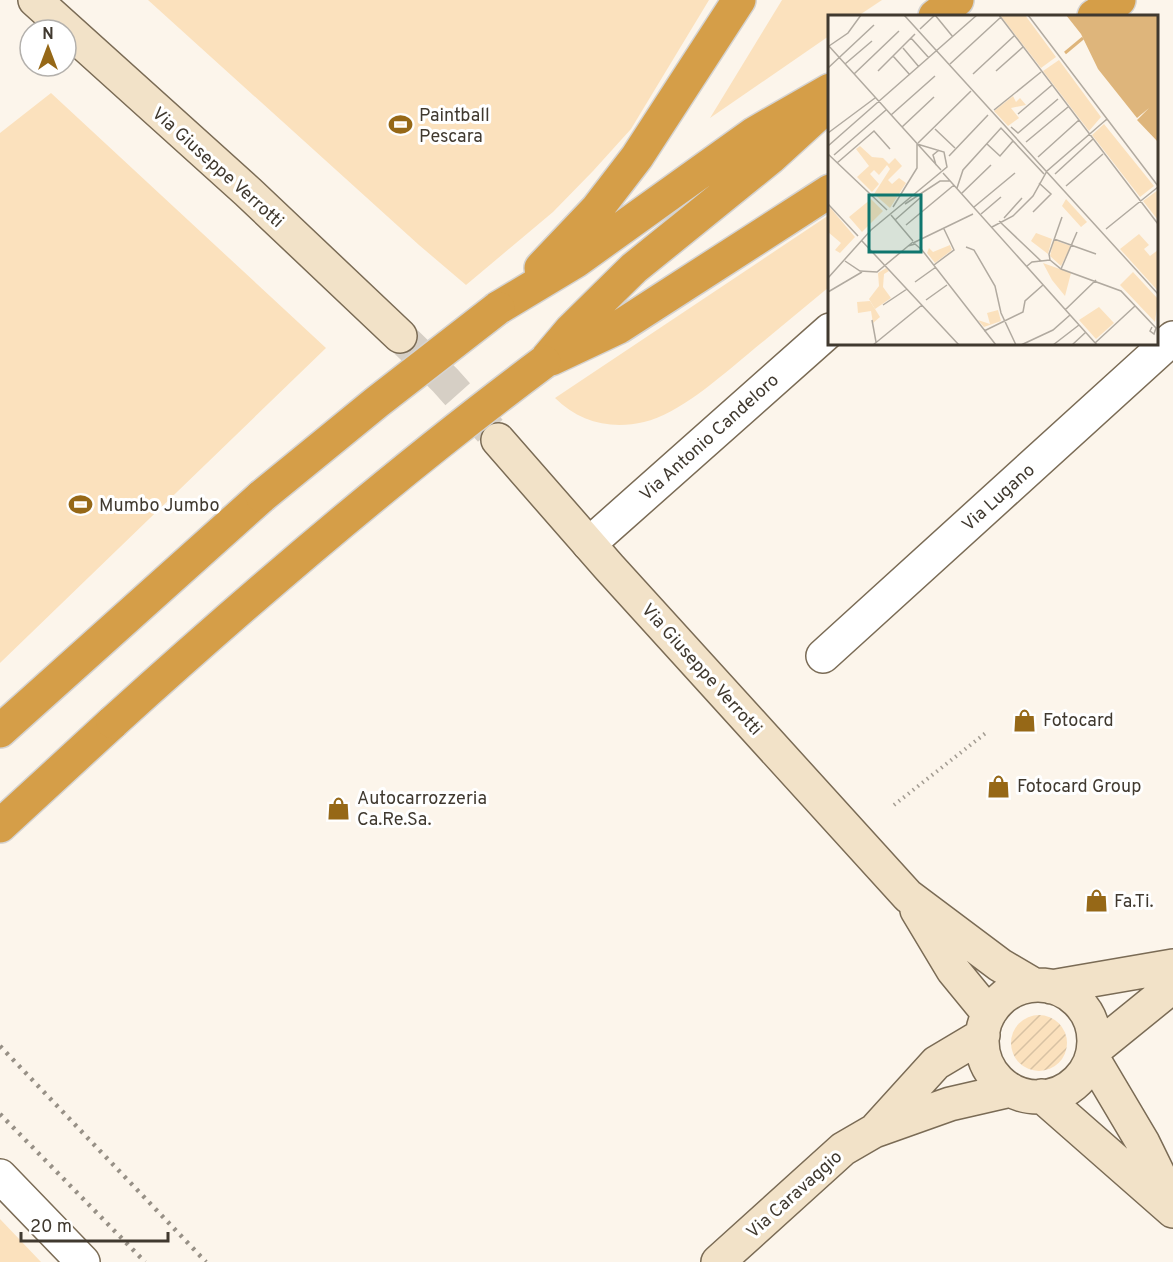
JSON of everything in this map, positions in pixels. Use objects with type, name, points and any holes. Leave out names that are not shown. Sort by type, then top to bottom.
[{"type":"highway","points":[[498,308],[597,209],[637,157],[739,0]]},
{"type":"highway","points":[[936,15],[957,0]]},
{"type":"highway","points":[[1096,15],[1119,0]]},
{"type":"highway","points":[[0,731],[262,496],[376,402],[498,308],[576,261],[754,133],[828,91]]},
{"type":"highway","points":[[0,826],[208,636],[418,460],[544,362],[601,299],[634,268],[770,158],[828,106]]},
{"type":"highway","points":[[544,362],[619,327],[828,191]]},
{"type":"street","name":"Via Giuseppe Verrotti","points":[[35,0],[248,192],[399,336]]},
{"type":"street","name":"Via Antonio Candeloro","points":[[589,544],[828,332]]},
{"type":"street","name":"Via Lugano","points":[[823,656],[1173,339]]},
{"type":"street","name":"Via Giuseppe Verrotti","points":[[498,440],[589,544],[908,896],[986,1024]]},
{"type":"street","name":"Via Giuseppe Verrotti","points":[[908,896],[1000,965],[1043,986]]},
{"type":"street","points":[[1173,966],[1043,986],[1008,994],[998,1002],[986,1024],[983,1051],[998,1080],[1011,1090],[1032,1096],[1053,1095],[1073,1085],[1081,1077],[1093,1054],[1173,986]]},
{"type":"street","points":[[1043,986],[1071,996],[1085,1010],[1093,1030],[1093,1054],[1143,1143],[1173,1204]]},
{"type":"street","name":"Via Caravaggio","points":[[874,1131],[936,1063],[986,1024]]},
{"type":"street","name":"Via Caravaggio","points":[[718,1262],[843,1149],[874,1131],[951,1104],[1011,1090]]},
{"type":"street","points":[[1042,1096],[1173,1211]]},
{"type":"street","points":[[0,1176],[83,1262]]},
{"type":"path","points":[[894,804],[987,732]]},
{"type":"shaded area","points":[[148,0],[709,0],[631,129],[553,212],[466,285]]},
{"type":"shaded area","points":[[782,0],[882,0],[860,15],[828,15],[828,37],[710,118]]},
{"type":"shaded area","name":"Mumbo Jumbo","points":[[51,93],[326,348],[0,663],[0,133]]},
{"type":"shaded area","points":[[828,216],[828,288],[699,394],[657,418],[620,425],[585,418],[574,413],[555,398]]},
{"type":"shaded area","points":[[1039,1015],[1054,1020],[1062,1028],[1067,1043],[1062,1058],[1054,1066],[1039,1071],[1024,1066],[1016,1058],[1011,1043],[1016,1028],[1024,1020]]},
{"type":"shaded area","points":[[0,1219],[41,1262],[0,1262]]},
{"type":"tunnel","points":[[400,336],[445,380],[495,436]]},
{"type":"railway","points":[[0,1046],[206,1262]]},
{"type":"railway","points":[[0,1114],[145,1262]]},
{"type":"place","name":"Paintball Pescara","points":[[401,125]]},
{"type":"place","name":"Mumbo Jumbo","points":[[81,505]]},
{"type":"place","name":"Fotocard","points":[[1025,720]]},
{"type":"place","name":"Fotocard Group","points":[[999,786]]},
{"type":"place","name":"Autocarrozzeria Ca.Re.Sa.","points":[[339,808]]},
{"type":"place","name":"Fa.Ti.","points":[[1096,901]]}]
